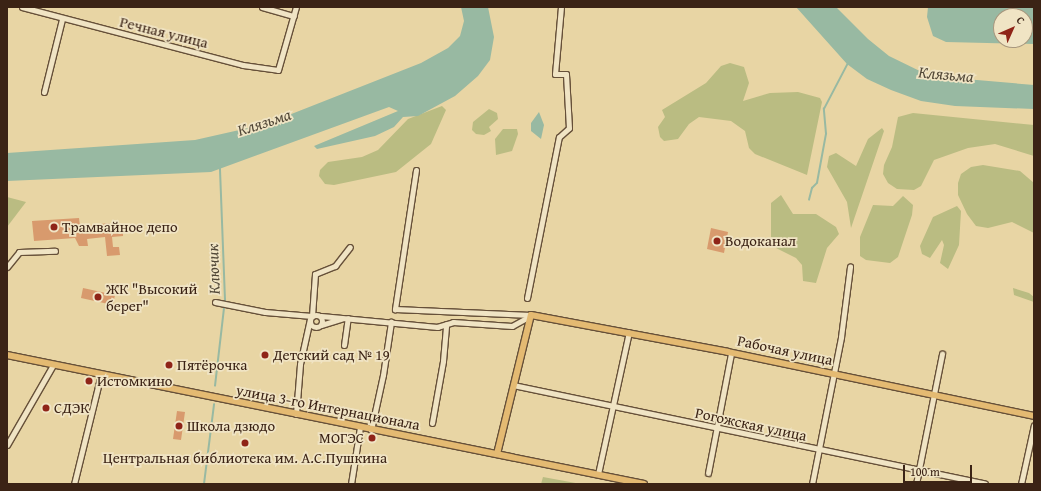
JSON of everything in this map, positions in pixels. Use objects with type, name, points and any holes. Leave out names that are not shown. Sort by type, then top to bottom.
[{"type":"main road","name":"Рабочая улица","points":[[531,315],[629,332],[1034,416]]},
{"type":"main road","points":[[497,454],[531,315]]},
{"type":"main road","name":"улица 3-го Интернационала","points":[[7,355],[371,430],[644,484]]},
{"type":"street","name":"Речная улица","points":[[22,7],[243,65],[278,70],[294,16]]},
{"type":"street","points":[[262,7],[294,16],[296,7]]},
{"type":"street","points":[[528,298],[559,137],[569,128],[566,74],[556,74],[561,7]]},
{"type":"street","points":[[44,92],[62,18]]},
{"type":"street","points":[[416,170],[395,309],[531,315]]},
{"type":"street","points":[[296,414],[306,331],[311,318],[315,274],[335,266],[350,248]]},
{"type":"street","points":[[7,267],[19,252],[55,251]]},
{"type":"street","points":[[812,484],[850,267]]},
{"type":"street","points":[[215,302],[265,312],[311,318],[321,316],[437,327],[446,324],[477,322],[512,326],[531,315]]},
{"type":"street","points":[[321,316],[321,325]]},
{"type":"street","points":[[311,318],[314,326]]},
{"type":"street","points":[[306,331],[314,326],[346,318]]},
{"type":"street","points":[[344,345],[346,318]]},
{"type":"street","points":[[371,430],[383,375],[391,322]]},
{"type":"street","points":[[432,423],[443,361],[446,324]]},
{"type":"street","points":[[598,474],[629,332]]},
{"type":"street","points":[[708,473],[731,353]]},
{"type":"street","points":[[916,484],[942,354]]},
{"type":"street","points":[[7,445],[53,365]]},
{"type":"street","points":[[74,484],[101,374]]},
{"type":"street","name":"Рогожская улица","points":[[513,385],[919,472],[985,484]]},
{"type":"street","points":[[1021,484],[1034,425]]},
{"type":"street","points":[[351,484],[360,427]]},
{"type":"green space","points":[[730,63],[744,67],[749,83],[743,101],[770,93],[798,92],[820,98],[822,102],[807,175],[755,154],[749,148],[745,131],[731,121],[699,117],[689,124],[678,139],[664,141],[660,137],[658,127],[665,117],[662,110],[706,83],[721,66]]},
{"type":"green space","points":[[442,106],[446,110],[431,144],[396,172],[334,185],[325,184],[319,176],[320,170],[328,162],[362,157],[378,150],[408,119]]},
{"type":"green space","points":[[489,109],[497,113],[498,119],[489,127],[491,131],[484,135],[476,134],[472,130],[473,122]]},
{"type":"green space","points":[[913,113],[1034,125],[1034,156],[995,144],[968,148],[934,160],[921,186],[914,190],[897,189],[888,183],[883,174],[884,165],[892,147],[898,117]]},
{"type":"green space","points":[[882,128],[884,131],[851,228],[847,202],[827,167],[829,156],[836,153],[856,166],[868,139]]},
{"type":"green space","points":[[503,129],[517,129],[518,134],[512,151],[496,155],[495,139]]},
{"type":"green space","points":[[983,165],[1020,171],[1034,183],[1034,233],[1012,222],[988,228],[976,226],[967,214],[958,195],[958,183],[961,174],[971,167]]},
{"type":"green space","points":[[781,195],[793,214],[816,214],[836,227],[839,234],[827,248],[816,283],[803,281],[802,265],[796,258],[776,248],[771,240],[771,203]]},
{"type":"green space","points":[[903,196],[913,205],[912,215],[898,257],[890,263],[866,260],[860,256],[860,237],[873,205],[893,206]]},
{"type":"green space","points":[[7,197],[26,202],[7,227]]},
{"type":"green space","points":[[957,206],[961,211],[959,245],[948,269],[940,263],[944,245],[942,240],[930,258],[922,254],[920,246],[933,217]]},
{"type":"green space","points":[[1013,288],[1029,293],[1034,297],[1034,302],[1014,295]]},
{"type":"green space","points":[[543,477],[581,484],[541,484]]},
{"type":"shaded area","points":[[461,7],[488,7],[494,37],[490,60],[478,76],[455,96],[418,116],[403,117],[394,127],[375,136],[317,149],[314,146],[398,111],[389,107],[211,172],[7,181],[7,153],[195,140],[266,124],[421,63],[448,48],[460,36],[464,21]]},
{"type":"shaded area","points":[[796,7],[836,7],[868,39],[889,56],[930,76],[1034,85],[1034,109],[955,106],[921,101],[891,90],[867,79],[847,64]]},
{"type":"shaded area","points":[[928,7],[1034,7],[1034,44],[1033,8],[993,8],[993,43],[946,42],[933,36],[927,17]]},
{"type":"shaded area","points":[[539,112],[544,125],[541,139],[531,131],[531,123]]},
{"type":"building","points":[[79,218],[80,226],[110,223],[110,227],[123,226],[123,236],[112,237],[113,247],[119,247],[120,255],[107,256],[105,237],[87,239],[88,246],[79,246],[75,238],[34,241],[32,221]]},
{"type":"building","name":"Водоканал","points":[[711,228],[728,232],[724,253],[707,249]]},
{"type":"building","name":"ЖК \"Высокий берег\"","points":[[83,288],[115,295],[113,305],[81,298]]},
{"type":"building","name":"Школа дзюдо","points":[[177,411],[185,412],[181,440],[173,439]]},
{"type":"waterway","points":[[809,200],[812,188],[817,183],[826,134],[824,109],[848,63]]},
{"type":"waterway","name":"Ключик","points":[[215,386],[225,300],[220,169]]},
{"type":"waterway","name":"Ключик","points":[[204,484],[214,405]]},
{"type":"place","name":"Трамвайное депо","points":[[54,227]]},
{"type":"place","name":"Водоканал","points":[[717,241]]},
{"type":"place","name":"ЖК \"Высокий берег\"","points":[[98,297]]},
{"type":"place","name":"Детский сад № 19","points":[[265,355]]},
{"type":"place","name":"Пятёрочка","points":[[169,365]]},
{"type":"place","name":"Истомкино","points":[[89,381]]},
{"type":"place","name":"СДЭК","points":[[46,408]]},
{"type":"place","name":"Школа дзюдо","points":[[179,426]]},
{"type":"place","name":"МОГЭС","points":[[372,438]]},
{"type":"place","name":"Центральная библиотека им. А.С.Пушкина","points":[[245,443]]},
{"type":"water label","name":"Клязьма","points":[[946,74]]},
{"type":"water label","name":"Клязьма","points":[[264,122]]}]
